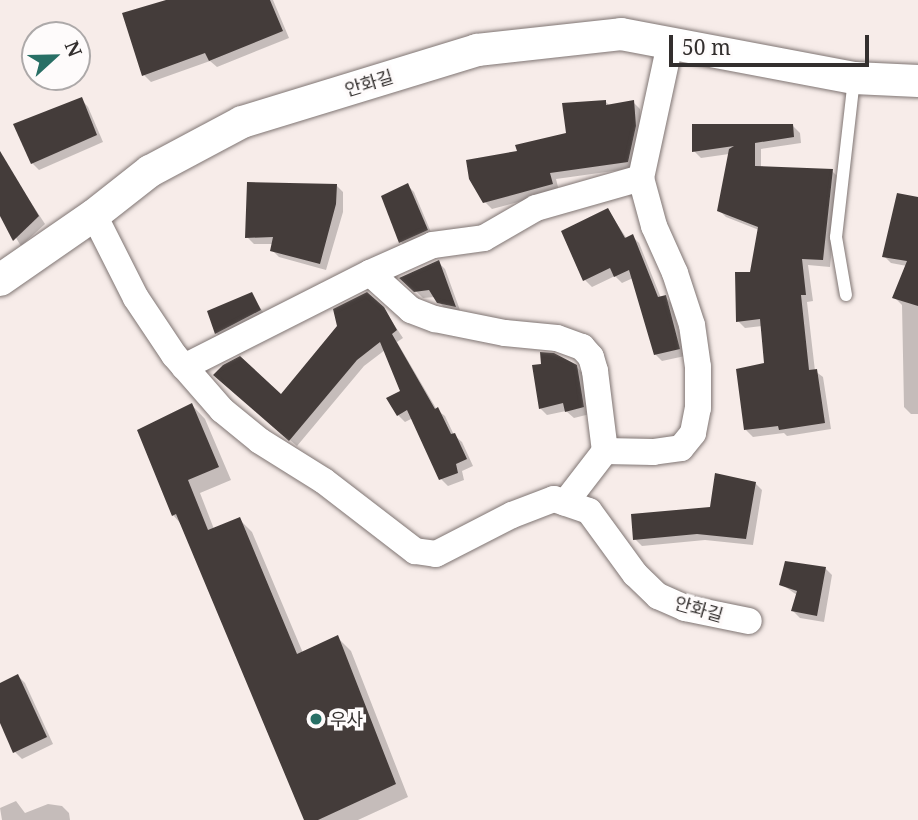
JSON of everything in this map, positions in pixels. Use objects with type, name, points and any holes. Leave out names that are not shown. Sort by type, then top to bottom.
[{"type":"street","name":"안화길","points":[[0,280],[94,215],[150,171],[242,121],[464,54],[621,34],[854,78],[918,81]]},
{"type":"street","points":[[606,451],[653,452],[681,448],[693,433],[698,408],[698,367],[692,325],[675,273],[654,226],[641,178],[670,44]]},
{"type":"street","points":[[184,367],[370,273],[433,245],[484,238],[536,208],[641,178]]},
{"type":"street","points":[[94,215],[136,298],[184,367],[222,410],[260,441],[324,481],[415,551],[436,554],[512,515],[554,499],[565,503],[606,451],[591,356],[582,347],[557,338],[505,333],[435,319],[411,310],[370,273]]},
{"type":"street","name":"안화길","points":[[565,503],[589,511],[635,574],[658,596],[685,608],[749,621]]},
{"type":"lane","points":[[846,295],[836,237],[854,78]]},
{"type":"building","points":[[166,0],[270,0],[283,31],[209,61],[205,53],[142,76],[122,13]]},
{"type":"building","points":[[82,97],[97,135],[31,164],[13,124]]},
{"type":"building","points":[[606,100],[606,105],[634,100],[636,126],[628,162],[550,173],[553,184],[483,203],[469,179],[466,160],[517,151],[515,145],[566,133],[562,103]]},
{"type":"building","points":[[692,124],[793,124],[794,137],[755,143],[755,166],[833,169],[823,260],[802,259],[806,295],[801,295],[809,370],[817,369],[825,423],[779,430],[778,426],[744,430],[736,369],[764,363],[760,319],[736,322],[735,272],[750,272],[758,227],[717,211],[729,149],[734,146],[692,152]]},
{"type":"building","points":[[0,151],[39,216],[13,241],[0,216]]},
{"type":"building","points":[[247,182],[337,184],[336,204],[320,264],[270,251],[273,237],[245,238]]},
{"type":"building","points":[[408,183],[428,230],[399,243],[381,196]]},
{"type":"building","points":[[897,193],[918,197],[918,306],[892,298],[907,261],[882,257]]},
{"type":"building","points":[[608,208],[625,238],[633,234],[658,297],[666,295],[680,349],[654,355],[629,270],[614,277],[610,268],[583,281],[561,231]]},
{"type":"building","points":[[439,260],[456,307],[437,303],[429,290],[414,292],[399,278]]},
{"type":"building","points":[[252,292],[261,310],[215,334],[207,311]]},
{"type":"building","points":[[367,292],[384,307],[397,330],[392,334],[435,409],[438,407],[451,434],[455,433],[467,459],[456,464],[458,473],[439,480],[407,410],[397,416],[386,398],[400,391],[380,342],[357,360],[289,441],[213,375],[223,365],[240,356],[281,394],[337,326],[333,309]]},
{"type":"building","points":[[540,352],[554,353],[577,365],[584,407],[565,412],[563,403],[539,409],[532,365],[541,364]]},
{"type":"building","name":"우사","points":[[192,403],[219,467],[188,480],[208,530],[240,517],[297,654],[338,635],[396,784],[318,820],[304,820],[176,514],[172,516],[137,430]]},
{"type":"building","points":[[715,473],[756,482],[746,539],[697,534],[633,540],[631,514],[710,507]]},
{"type":"building","points":[[785,561],[826,567],[817,616],[791,611],[797,591],[779,585]]},
{"type":"building","points":[[18,674],[47,737],[13,753],[0,723],[0,683]]},
{"type":"place","name":"우사","points":[[316,719]]}]
